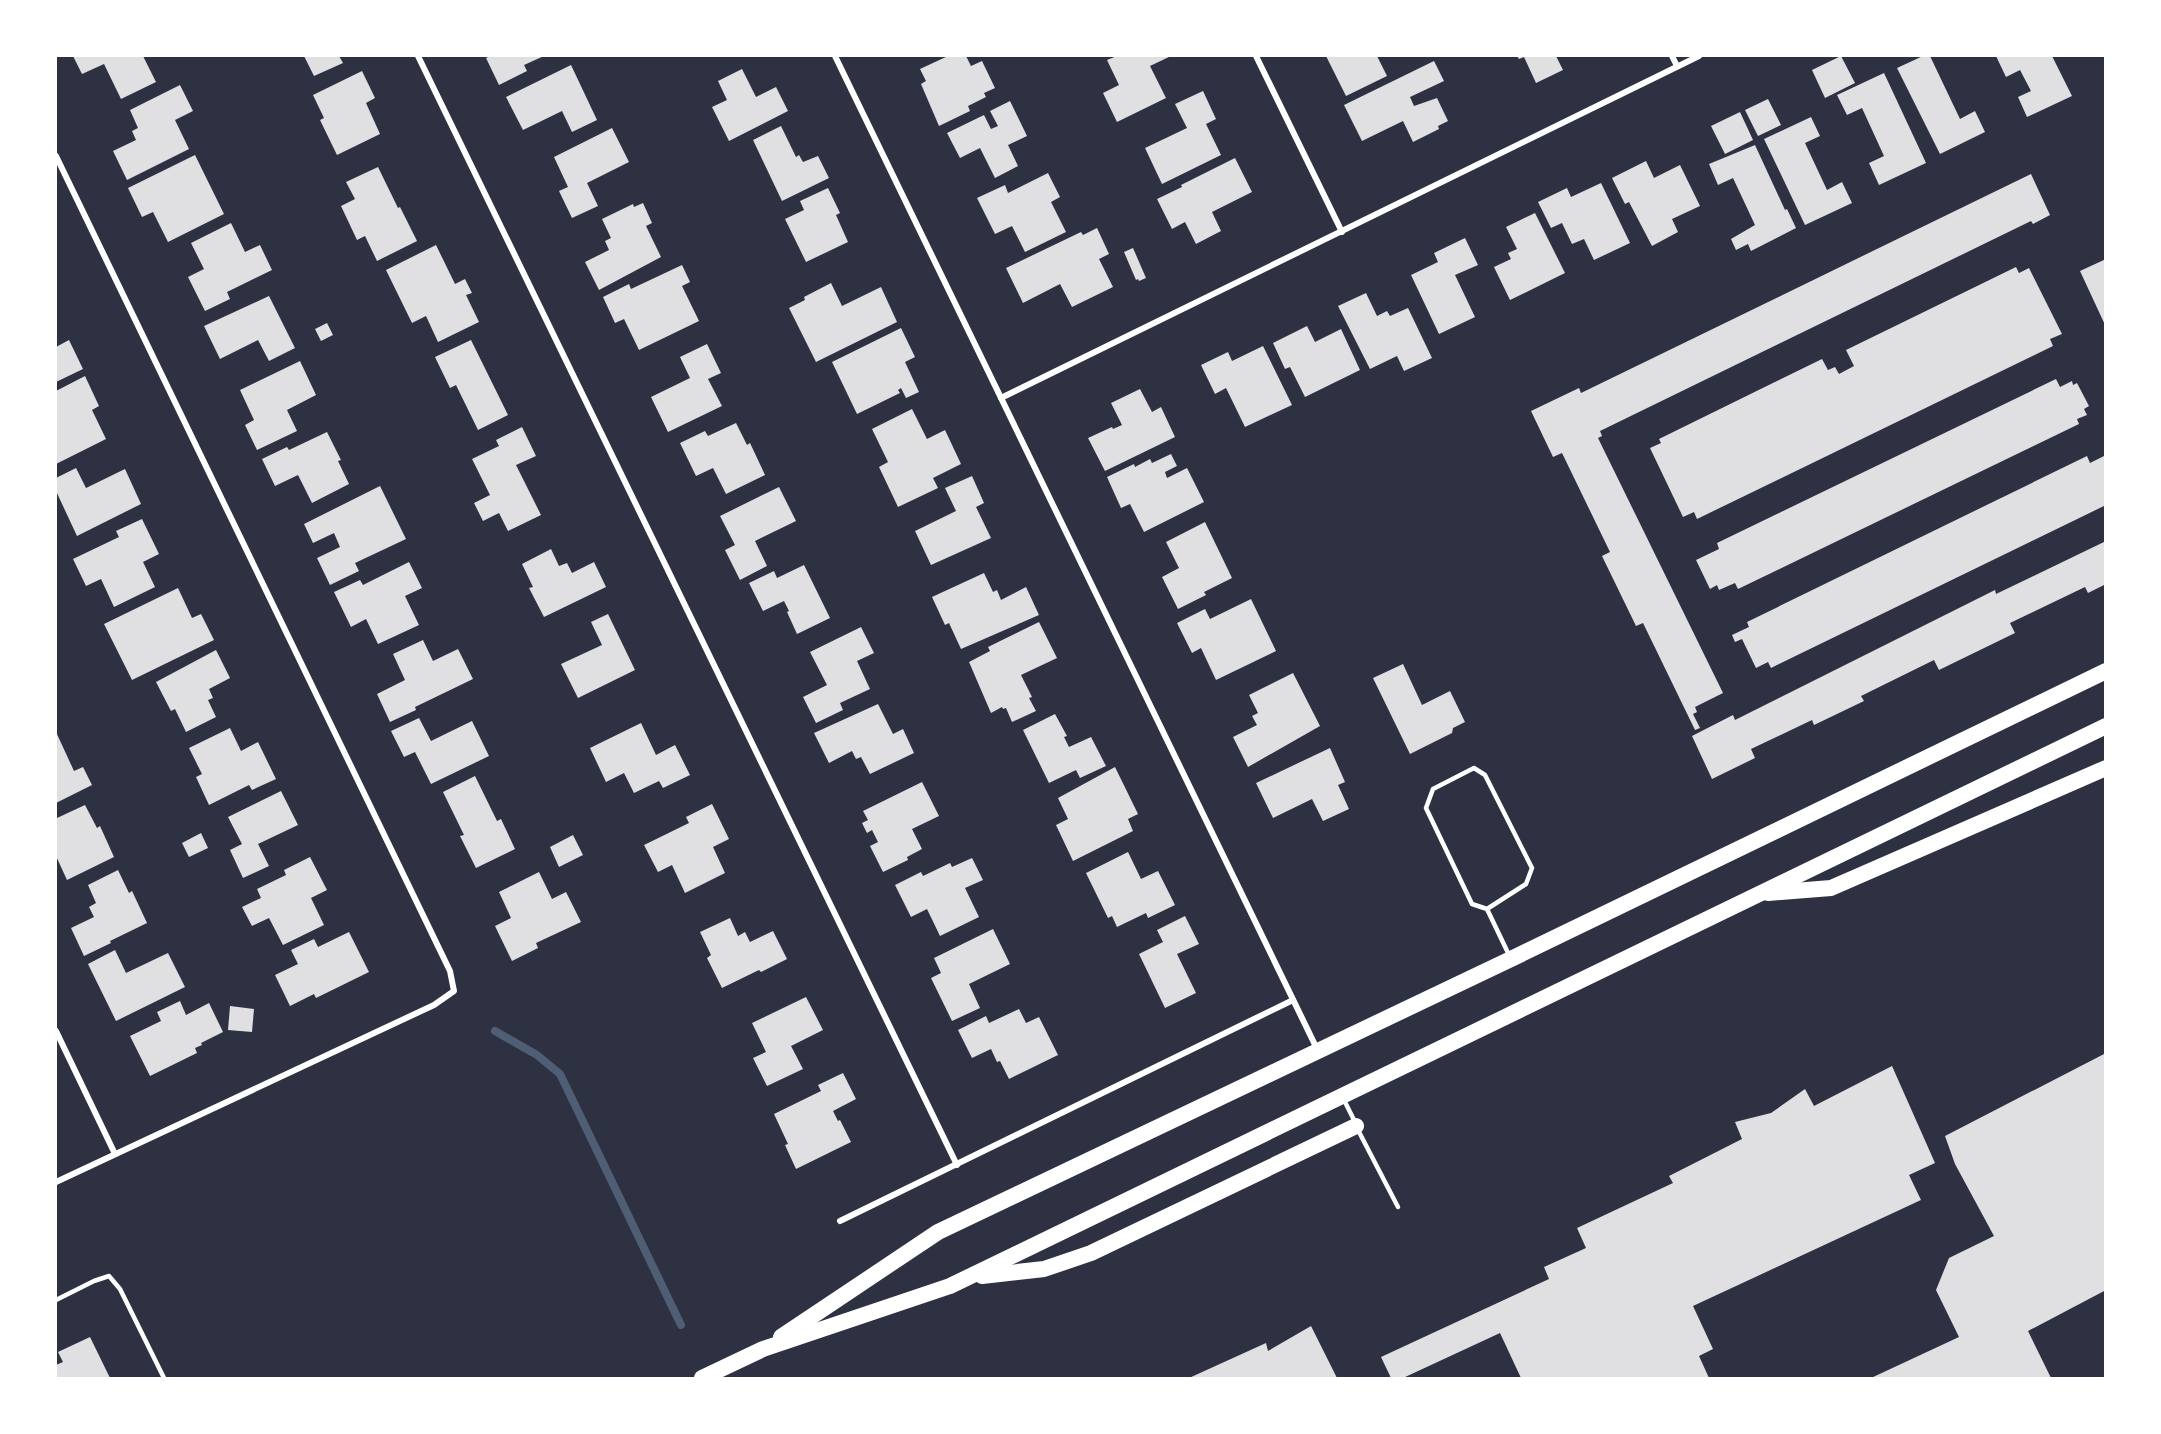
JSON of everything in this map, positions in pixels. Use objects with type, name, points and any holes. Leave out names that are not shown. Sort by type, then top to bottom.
[{"type":"highway","points":[[763,1349],[938,1233],[2106,671]]},
{"type":"highway","points":[[702,1378],[763,1349],[950,1286],[2106,726]]},
{"type":"highway","points":[[1758,894],[1831,888],[2106,768]]},
{"type":"highway","points":[[969,1277],[1044,1269],[1091,1253],[1356,1126]]},
{"type":"street","points":[[418,56],[957,1164]]},
{"type":"street","points":[[835,56],[1318,1051]]},
{"type":"street","points":[[1256,56],[1342,232]]},
{"type":"street","points":[[1672,56],[1677,66]]},
{"type":"street","points":[[1001,398],[1699,56]]},
{"type":"street","points":[[56,156],[450,971],[454,991],[434,1005],[56,1182]]},
{"type":"street","points":[[840,1221],[1293,1000]]},
{"type":"street","points":[[56,1031],[116,1154]]},
{"type":"lane","points":[[1487,909],[1526,884],[1532,868],[1485,775],[1474,768],[1433,789],[1426,808],[1472,903],[1487,909],[1511,959]]},
{"type":"lane","points":[[1342,1096],[1398,1208]]},
{"type":"lane","points":[[56,1300],[109,1276],[120,1289],[164,1378]]},
{"type":"building","points":[[73,56],[143,56],[156,82],[121,99],[104,64],[82,74]]},
{"type":"building","points":[[304,56],[339,56],[343,63],[314,76]]},
{"type":"building","points":[[491,56],[544,56],[524,65],[527,71],[499,85],[486,58]]},
{"type":"building","points":[[948,56],[966,56],[971,66],[982,61],[995,88],[984,93],[986,97],[968,106],[970,111],[939,126],[921,84],[926,81],[920,69]]},
{"type":"building","points":[[1117,56],[1171,56],[1150,66],[1166,98],[1117,122],[1103,93],[1119,85],[1107,60]]},
{"type":"building","points":[[1326,56],[1377,56],[1387,76],[1346,96]]},
{"type":"building","points":[[1517,56],[1556,56],[1563,70],[1536,83],[1524,57],[1519,59]]},
{"type":"building","points":[[1841,56],[1855,83],[1825,98],[1812,70]]},
{"type":"building","points":[[1923,56],[1930,56],[1960,119],[1975,111],[1985,132],[1940,154],[1897,68]]},
{"type":"building","points":[[1996,56],[2052,56],[2072,96],[2027,117],[2018,97],[2031,91],[2020,70],[2006,77]]},
{"type":"building","points":[[1434,61],[1444,81],[1410,97],[1414,106],[1437,98],[1448,121],[1438,126],[1439,129],[1413,142],[1403,121],[1362,141],[1344,105]]},
{"type":"building","points":[[571,65],[597,120],[572,132],[562,111],[523,130],[506,97]]},
{"type":"building","points":[[742,69],[756,97],[776,87],[788,111],[729,141],[712,107],[727,100],[718,81]]},
{"type":"building","points":[[362,71],[375,98],[366,103],[380,134],[337,155],[320,120],[324,118],[313,95]]},
{"type":"building","points":[[1884,73],[1926,163],[1879,185],[1869,163],[1884,156],[1862,108],[1847,115],[1837,95]]},
{"type":"building","points":[[180,85],[193,111],[175,120],[189,149],[127,180],[113,151],[136,140],[132,131],[138,128],[130,110]]},
{"type":"building","points":[[1203,91],[1216,119],[1206,124],[1221,155],[1162,184],[1145,148],[1187,128],[1175,104]]},
{"type":"building","points":[[1768,99],[1781,125],[1758,136],[1745,110]]},
{"type":"building","points":[[1010,101],[1027,136],[1008,145],[1018,166],[995,178],[980,148],[960,158],[947,133],[984,115],[991,129],[998,126],[990,111]]},
{"type":"building","points":[[1740,112],[1753,140],[1725,154],[1711,126]]},
{"type":"building","points":[[1811,117],[1820,136],[1805,143],[1827,190],[1842,182],[1852,203],[1805,225],[1764,139]]},
{"type":"building","points":[[781,126],[796,157],[799,155],[803,162],[818,156],[829,178],[782,201],[753,140]]},
{"type":"building","points":[[612,128],[629,162],[587,183],[598,206],[572,218],[559,191],[568,187],[554,157]]},
{"type":"building","points":[[1755,145],[1785,210],[1787,209],[1796,228],[1751,251],[1748,244],[1736,250],[1731,239],[1755,225],[1733,178],[1718,185],[1709,164]]},
{"type":"building","points":[[195,155],[224,214],[168,242],[153,212],[142,217],[128,188]]},
{"type":"building","points":[[1235,158],[1252,192],[1212,212],[1221,231],[1196,244],[1185,222],[1172,229],[1157,199]]},
{"type":"building","points":[[1646,161],[1654,178],[1680,165],[1700,206],[1672,219],[1678,232],[1652,246],[1629,202],[1625,204],[1612,178]]},
{"type":"building","points":[[378,167],[417,241],[377,261],[365,236],[357,240],[341,206],[355,199],[346,182]]},
{"type":"building","points":[[1048,173],[1060,197],[1051,202],[1066,232],[1025,252],[1012,226],[995,234],[977,198],[1005,185],[1008,193]]},
{"type":"building","points":[[2031,174],[2050,215],[2033,224],[2031,221],[1600,431],[1602,436],[1598,438],[1723,693],[1695,707],[1697,712],[1693,714],[1700,728],[1695,730],[1643,623],[1636,626],[1602,556],[1610,552],[1562,453],[1553,457],[1531,411],[1579,388],[1581,393]]},
{"type":"building","points":[[1601,183],[1630,243],[1594,260],[1584,239],[1572,244],[1562,223],[1551,228],[1538,202],[1567,188],[1571,197]]},
{"type":"building","points":[[828,188],[840,213],[836,215],[848,242],[806,262],[785,219],[804,210],[800,201]]},
{"type":"building","points":[[643,203],[652,223],[646,226],[661,257],[599,290],[585,262],[609,250],[605,241],[611,238],[602,219],[633,204],[634,207]]},
{"type":"building","points":[[1535,213],[1565,273],[1510,300],[1494,267],[1511,259],[1508,253],[1517,249],[1506,227]]},
{"type":"building","points":[[231,223],[245,252],[260,245],[272,270],[227,292],[230,299],[205,311],[188,277],[204,269],[191,243]]},
{"type":"building","points":[[1097,228],[1109,254],[1099,259],[1113,287],[1072,307],[1060,284],[1023,303],[1006,268],[1081,232],[1083,235]]},
{"type":"building","points":[[1465,238],[1478,265],[1455,275],[1475,317],[1439,334],[1411,275],[1438,262],[1434,253]]},
{"type":"building","points":[[436,245],[455,284],[465,279],[472,293],[466,295],[479,322],[438,342],[426,316],[412,323],[386,270]]},
{"type":"building","points":[[1133,248],[1146,278],[1139,281],[1136,280],[1124,252]]},
{"type":"building","points":[[2106,259],[2106,327],[2080,271]]},
{"type":"building","points":[[682,265],[690,282],[682,286],[699,321],[639,350],[624,319],[615,323],[603,297],[629,284],[631,289]]},
{"type":"building","points":[[2016,267],[2019,273],[2029,268],[2062,334],[2050,339],[2053,346],[1697,519],[1694,512],[1683,517],[1650,448],[1661,443],[1659,439],[1822,359],[1828,370],[1835,367],[1839,374],[1854,366],[1846,350]]},
{"type":"building","points":[[831,283],[842,306],[881,287],[897,322],[816,362],[789,308]]},
{"type":"building","points":[[1366,293],[1377,316],[1387,311],[1390,316],[1408,308],[1432,358],[1404,371],[1397,356],[1370,369],[1338,306]]},
{"type":"building","points":[[269,296],[295,348],[269,361],[258,340],[220,359],[204,326]]},
{"type":"building","points":[[327,323],[333,335],[321,341],[315,329]]},
{"type":"building","points":[[1307,326],[1315,342],[1341,329],[1360,370],[1305,397],[1290,367],[1285,369],[1273,343]]},
{"type":"building","points":[[901,328],[915,357],[905,362],[919,392],[906,398],[901,388],[898,390],[900,393],[857,414],[832,362]]},
{"type":"building","points":[[69,340],[83,369],[56,382],[56,347]]},
{"type":"building","points":[[471,340],[508,415],[478,430],[456,385],[450,388],[435,357]]},
{"type":"building","points":[[707,344],[721,373],[708,379],[722,406],[668,432],[651,397],[690,378],[680,357]]},
{"type":"building","points":[[1263,346],[1292,405],[1245,427],[1226,388],[1215,394],[1201,365],[1228,352],[1232,361]]},
{"type":"building","points":[[300,361],[316,395],[287,410],[297,431],[257,450],[245,425],[254,420],[240,390]]},
{"type":"building","points":[[85,376],[99,406],[92,410],[106,439],[56,464],[56,391]]},
{"type":"building","points":[[2056,379],[2060,387],[2072,381],[2073,385],[2077,383],[2089,406],[2084,409],[2087,415],[2077,419],[2079,424],[1738,589],[1735,583],[1719,590],[1717,585],[1710,589],[1696,560],[1719,549],[1717,543]]},
{"type":"building","points":[[1140,389],[1152,412],[1161,407],[1175,437],[1105,471],[1088,438],[1122,425],[1111,403]]},
{"type":"building","points":[[912,409],[927,439],[945,430],[961,464],[933,478],[938,488],[898,507],[879,467],[888,462],[872,429]]},
{"type":"building","points":[[736,423],[747,445],[750,443],[765,475],[726,494],[713,468],[696,476],[680,443],[705,431],[708,436]]},
{"type":"building","points":[[522,427],[536,456],[516,465],[541,515],[508,531],[499,513],[483,521],[474,503],[490,495],[472,459],[499,446],[496,440]]},
{"type":"building","points":[[327,432],[341,460],[338,461],[349,484],[312,503],[298,475],[275,486],[262,459],[287,447],[289,450]]},
{"type":"building","points":[[1171,454],[1177,466],[1165,472],[1167,478],[1187,468],[1204,502],[1144,532],[1130,504],[1121,508],[1107,477],[1134,464],[1135,467],[1150,459],[1152,463]]},
{"type":"building","points":[[2106,455],[2106,505],[1771,668],[1768,662],[1756,668],[1742,639],[1735,642],[1732,635],[1749,627],[1747,622],[2087,456],[2090,463]]},
{"type":"building","points":[[76,468],[86,488],[125,469],[141,504],[77,536],[56,491],[56,478]]},
{"type":"building","points":[[972,476],[984,503],[976,507],[991,538],[931,565],[915,531],[956,511],[945,488]]},
{"type":"building","points":[[380,486],[406,539],[355,563],[359,571],[330,585],[317,558],[340,547],[334,533],[313,543],[304,524]]},
{"type":"building","points":[[779,487],[796,521],[755,541],[767,566],[740,580],[725,550],[735,545],[720,516]]},
{"type":"building","points":[[142,519],[159,554],[143,562],[155,587],[114,607],[101,579],[86,586],[73,559],[119,537],[116,531]]},
{"type":"building","points":[[1205,522],[1232,578],[1178,609],[1162,577],[1179,568],[1166,542]]},
{"type":"building","points":[[2106,541],[2106,584],[2088,593],[2085,587],[2010,623],[2015,633],[1939,670],[1934,660],[1861,696],[1864,701],[1814,725],[1812,720],[1751,749],[1755,758],[1712,779],[1692,736],[1733,715],[1735,720],[1995,590],[1996,594]]},
{"type":"building","points":[[551,549],[559,566],[567,563],[572,573],[594,562],[606,587],[544,617],[529,588],[533,587],[522,564]]},
{"type":"building","points":[[409,562],[422,588],[405,596],[419,625],[378,644],[366,619],[351,627],[334,592],[360,580],[363,585]]},
{"type":"building","points":[[804,565],[830,618],[797,634],[784,601],[763,611],[749,583],[774,571],[777,578]]},
{"type":"building","points":[[984,573],[993,592],[997,590],[1001,600],[1026,587],[1039,615],[961,649],[949,623],[945,625],[932,597]]},
{"type":"building","points":[[178,588],[192,618],[201,614],[214,640],[132,680],[104,624]]},
{"type":"building","points":[[1251,599],[1276,651],[1216,680],[1201,648],[1192,653],[1177,623],[1205,609],[1210,619]]},
{"type":"building","points":[[608,614],[635,670],[578,698],[561,664],[602,645],[591,622]]},
{"type":"building","points":[[1039,622],[1057,658],[1021,675],[1036,711],[1012,722],[1006,708],[1002,707],[991,713],[969,662],[990,651],[988,647]]},
{"type":"building","points":[[861,627],[874,653],[857,661],[870,689],[840,703],[843,710],[816,723],[803,697],[827,685],[810,652]]},
{"type":"building","points":[[423,640],[433,661],[458,649],[473,679],[415,707],[416,710],[390,722],[377,694],[405,680],[393,654]]},
{"type":"building","points":[[216,650],[230,678],[209,689],[213,698],[208,700],[216,717],[186,732],[175,709],[171,711],[156,682]]},
{"type":"building","points":[[1403,664],[1422,705],[1450,691],[1465,722],[1453,728],[1452,733],[1410,754],[1373,678]]},
{"type":"building","points":[[1293,673],[1320,726],[1248,767],[1233,737],[1257,725],[1252,716],[1258,713],[1249,695]]},
{"type":"building","points":[[878,704],[893,734],[903,729],[914,753],[870,774],[861,757],[856,759],[852,751],[829,763],[814,733]]},
{"type":"building","points":[[1055,714],[1067,736],[1064,737],[1069,747],[1091,737],[1106,766],[1080,778],[1076,770],[1049,783],[1023,730]]},
{"type":"building","points":[[419,718],[431,741],[472,721],[489,756],[431,784],[415,752],[404,757],[391,731]]},
{"type":"building","points":[[641,723],[656,755],[675,745],[690,775],[663,788],[659,781],[634,793],[624,773],[606,782],[590,748]]},
{"type":"building","points":[[230,728],[241,751],[258,742],[276,779],[252,790],[249,785],[209,805],[196,777],[202,774],[189,748]]},
{"type":"building","points":[[56,732],[74,771],[83,767],[92,785],[56,803]]},
{"type":"building","points":[[1330,748],[1345,782],[1338,785],[1349,809],[1323,821],[1312,799],[1273,818],[1256,783]]},
{"type":"building","points":[[1115,767],[1138,814],[1128,819],[1133,831],[1073,861],[1056,825],[1068,819],[1058,798]]},
{"type":"building","points":[[475,776],[497,821],[501,819],[515,849],[476,868],[460,836],[464,835],[443,792]]},
{"type":"building","points":[[922,782],[939,816],[912,829],[922,849],[907,857],[908,860],[883,872],[870,846],[878,842],[872,830],[867,833],[862,823],[868,820],[863,811]]},
{"type":"building","points":[[281,791],[298,825],[258,844],[269,866],[243,878],[230,850],[242,844],[228,817]]},
{"type":"building","points":[[712,804],[729,839],[713,847],[725,873],[685,893],[672,865],[658,872],[644,845],[689,823],[686,817]]},
{"type":"building","points":[[85,805],[97,828],[100,826],[114,857],[67,880],[56,856],[56,814],[57,818]]},
{"type":"building","points":[[201,833],[208,848],[189,857],[182,843]]},
{"type":"building","points":[[573,835],[583,855],[559,867],[550,847]]},
{"type":"building","points":[[1128,852],[1141,879],[1158,871],[1175,905],[1148,918],[1146,913],[1117,927],[1112,916],[1108,918],[1086,873]]},
{"type":"building","points":[[310,857],[327,890],[311,898],[324,925],[283,945],[269,918],[252,926],[242,907],[261,898],[257,889],[286,875],[284,870]]},
{"type":"building","points":[[972,858],[983,880],[965,888],[979,917],[940,936],[927,909],[911,917],[895,885],[921,872],[923,876],[950,863],[952,867]]},
{"type":"building","points":[[118,870],[129,893],[132,891],[147,923],[84,956],[71,928],[94,917],[89,907],[96,903],[88,885]]},
{"type":"building","points":[[539,872],[552,899],[566,892],[581,922],[536,943],[538,948],[512,961],[495,926],[511,918],[499,892]]},
{"type":"building","points":[[1185,916],[1199,944],[1177,954],[1196,993],[1165,1008],[1139,954],[1163,942],[1157,930]]},
{"type":"building","points":[[730,918],[738,936],[745,932],[750,942],[773,931],[787,959],[722,988],[707,958],[711,955],[700,932]]},
{"type":"building","points":[[993,929],[1010,964],[969,984],[980,1008],[952,1021],[931,978],[941,973],[934,958]]},
{"type":"building","points":[[349,932],[369,972],[316,998],[314,994],[290,1006],[275,975],[298,964],[291,950],[314,939],[318,947]]},
{"type":"building","points":[[115,950],[126,973],[168,953],[185,987],[116,1021],[88,964]]},
{"type":"building","points":[[806,997],[823,1030],[791,1046],[803,1069],[767,1086],[753,1058],[766,1052],[752,1023]]},
{"type":"building","points":[[180,1001],[186,1015],[209,1003],[223,1032],[201,1043],[202,1045],[195,1048],[197,1053],[150,1076],[130,1036],[161,1021],[157,1012]]},
{"type":"building","points":[[230,1006],[254,1009],[252,1032],[228,1030]]},
{"type":"building","points":[[1019,1009],[1026,1023],[1039,1017],[1058,1055],[1009,1079],[991,1049],[972,1058],[958,1030],[986,1016],[989,1023]]},
{"type":"building","points":[[2106,1053],[2106,1290],[2028,1331],[2051,1378],[1871,1378],[1959,1337],[1936,1290],[1949,1258],[1994,1236],[1955,1164],[1945,1136]]},
{"type":"building","points":[[1892,1066],[1935,1163],[1909,1175],[1921,1200],[1693,1306],[1713,1349],[1699,1356],[1709,1378],[1521,1378],[1500,1333],[1403,1378],[1391,1378],[1381,1357],[1549,1279],[1544,1267],[1586,1248],[1577,1228],[1673,1183],[1669,1176],[1742,1139],[1735,1122],[1771,1113],[1805,1089],[1814,1106]]},
{"type":"building","points":[[843,1073],[856,1099],[833,1111],[851,1142],[796,1169],[785,1145],[788,1144],[774,1114],[821,1091],[818,1085]]},
{"type":"building","points":[[1311,1326],[1337,1378],[1189,1378],[1266,1343],[1268,1351]]},
{"type":"building","points":[[90,1337],[110,1378],[56,1378],[56,1365],[63,1362],[58,1352]]},
{"type":"waterway","points":[[495,1031],[537,1055],[560,1074],[681,1325]]}]
